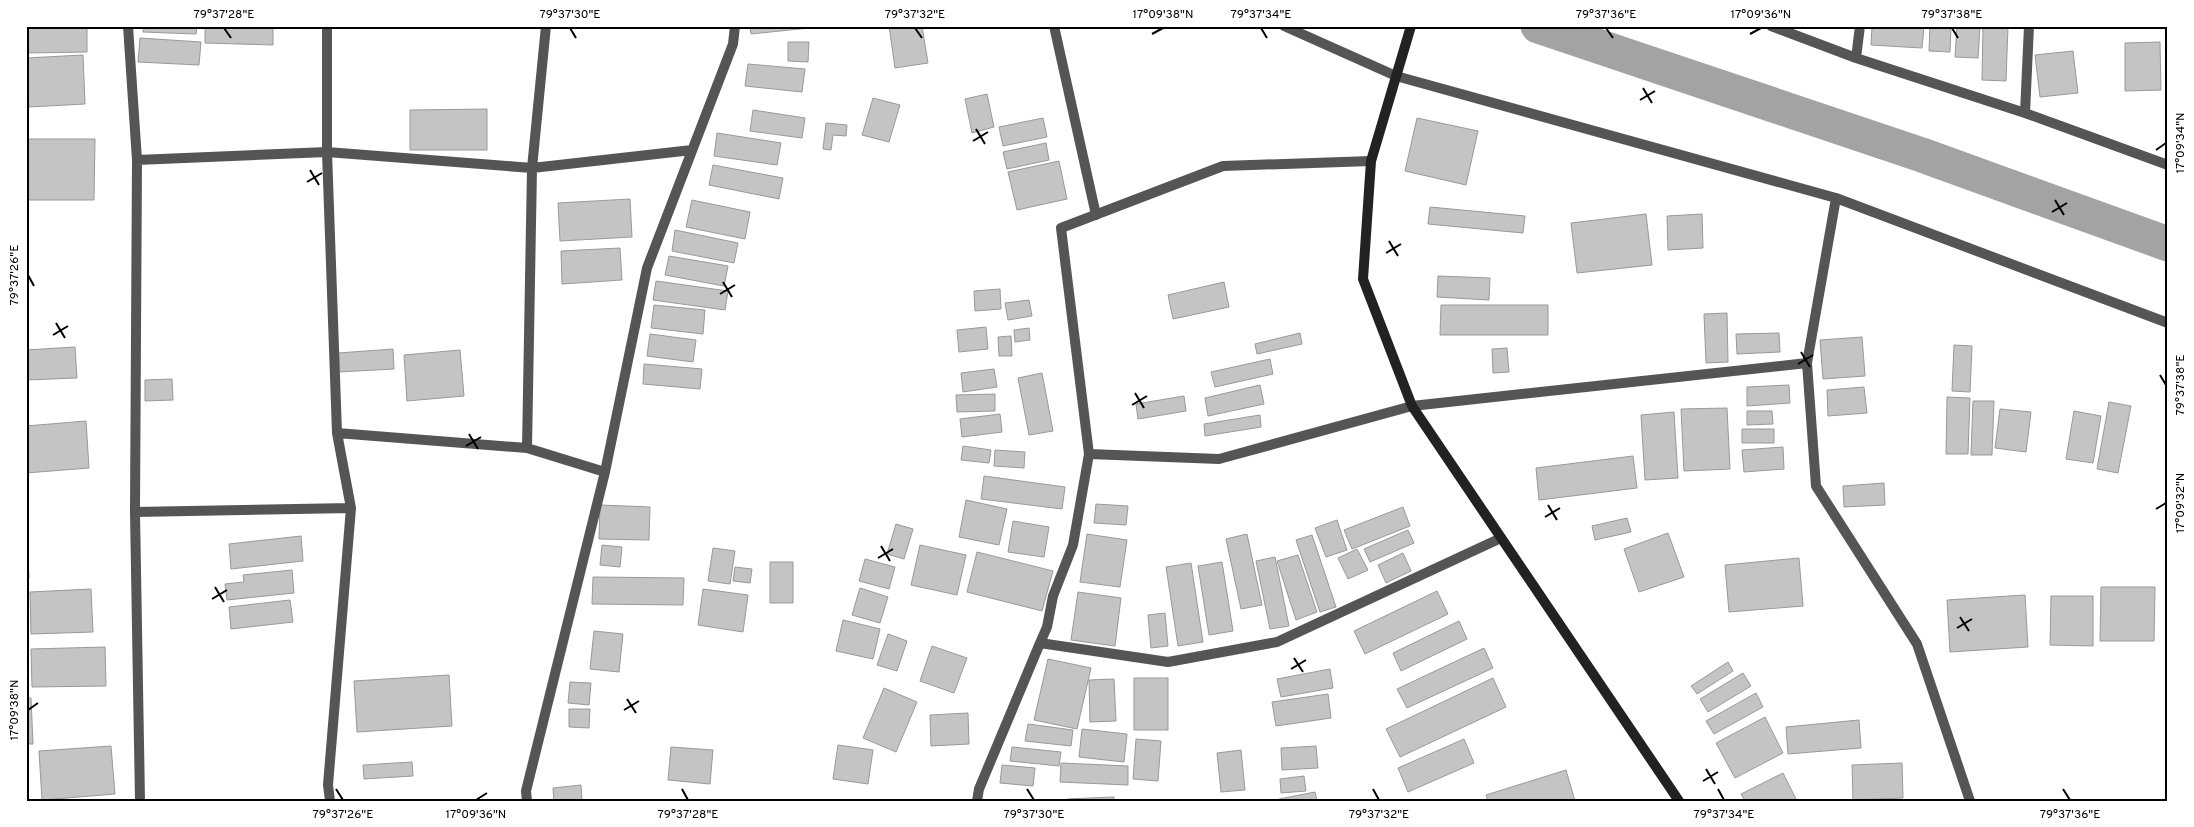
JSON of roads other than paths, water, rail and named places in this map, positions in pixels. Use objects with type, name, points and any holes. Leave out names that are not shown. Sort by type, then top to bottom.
[{"type":"main road","points":[[1411,26],[1371,161],[1363,279],[1412,406],[1679,801]]},
{"type":"street","points":[[128,26],[137,160],[135,512],[140,801]]},
{"type":"street","points":[[327,26],[327,152],[337,432],[351,508],[328,785],[330,801]]},
{"type":"street","points":[[527,448],[532,168],[546,26]]},
{"type":"street","points":[[527,801],[526,791],[605,472],[647,268],[732,44],[735,26]]},
{"type":"street","points":[[1054,26],[1096,215]]},
{"type":"street","points":[[1284,26],[1396,76],[1836,198],[2168,323]]},
{"type":"street","points":[[1771,26],[1856,58],[2026,112],[2168,165]]},
{"type":"street","points":[[1856,58],[1860,26]]},
{"type":"street","points":[[2026,112],[2029,26]]},
{"type":"street","points":[[137,160],[327,152],[532,168],[692,150]]},
{"type":"street","points":[[977,801],[979,789],[1047,627],[1054,596],[1073,545],[1090,454],[1061,228],[1222,166],[1371,161]]},
{"type":"street","points":[[1836,198],[1807,363],[1816,486],[1918,644],[1970,801]]},
{"type":"street","points":[[1090,454],[1219,458],[1412,406],[1807,363]]},
{"type":"street","points":[[337,432],[527,448],[605,472]]},
{"type":"street","points":[[135,512],[351,508]]},
{"type":"street","points":[[1040,642],[1168,662],[1277,642],[1501,538]]},
{"type":"waterway","points":[[1538,26],[1922,155],[2168,244]]}]
